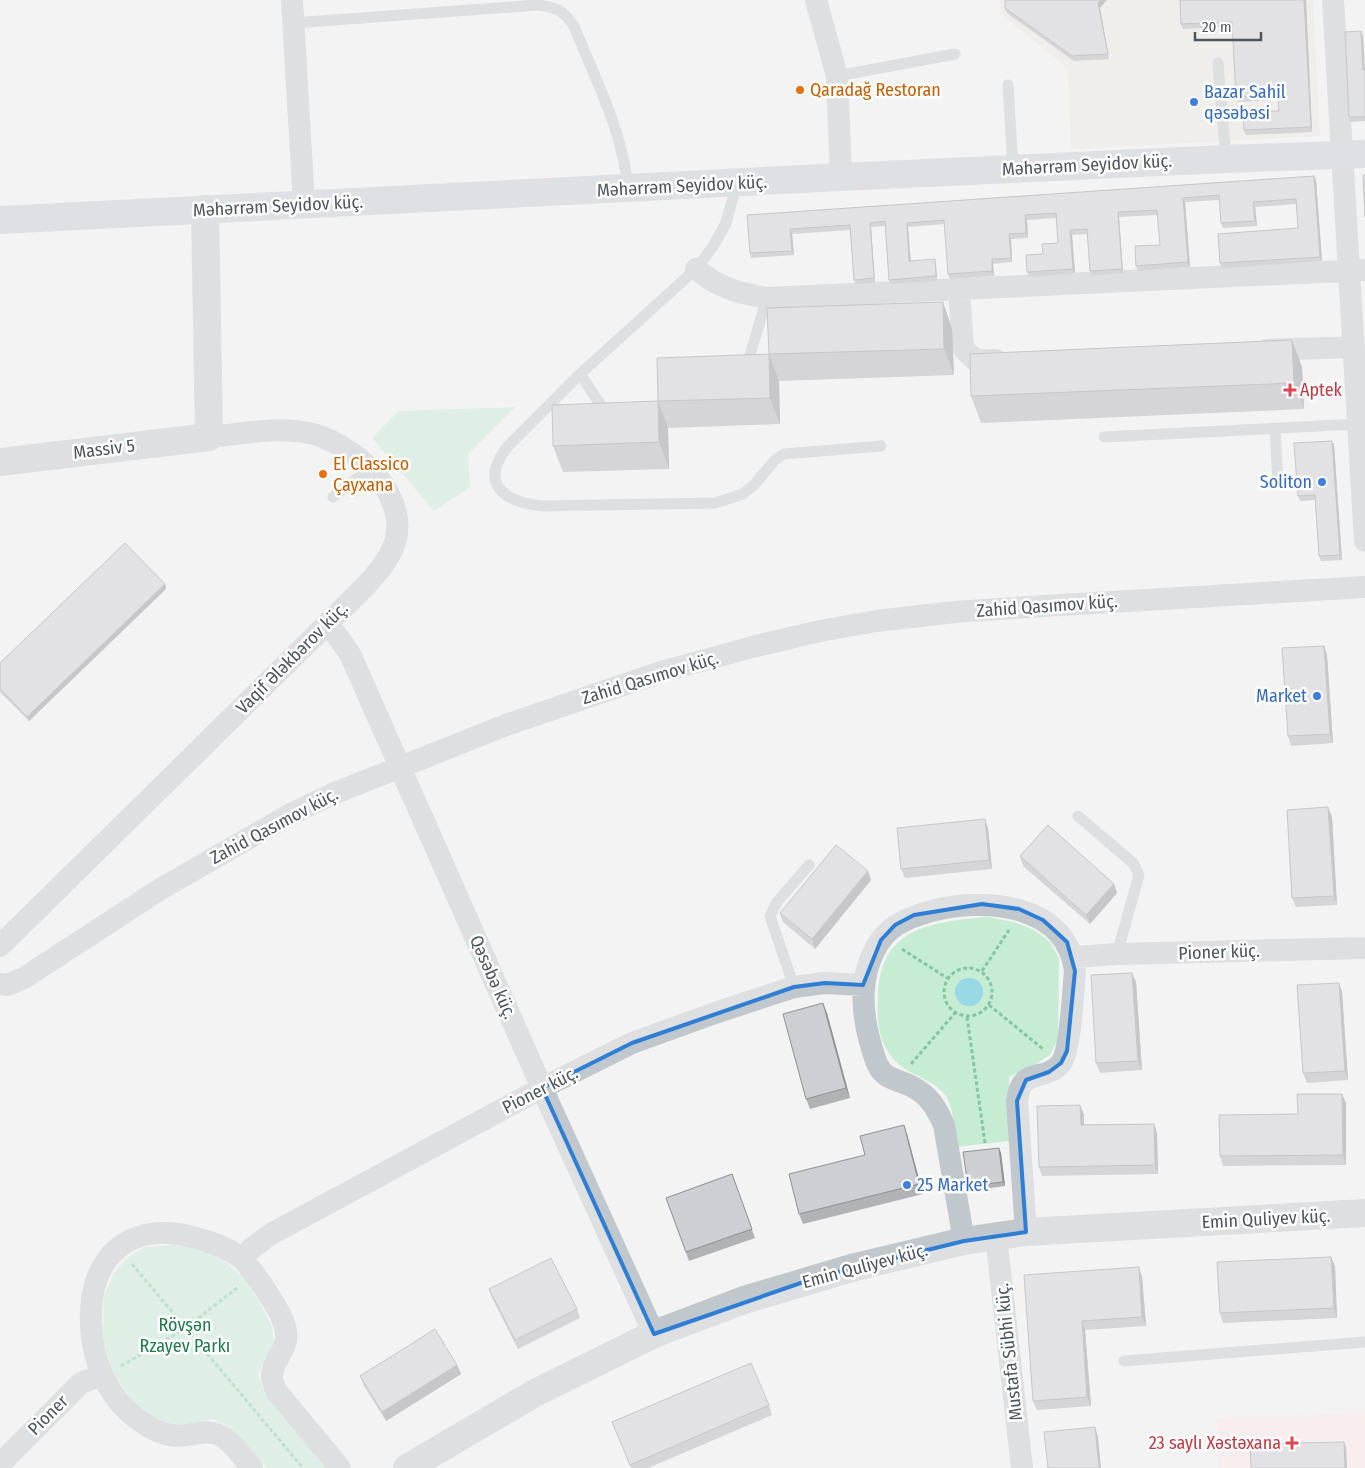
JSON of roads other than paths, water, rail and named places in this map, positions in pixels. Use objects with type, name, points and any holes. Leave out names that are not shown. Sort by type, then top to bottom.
[{"type":"main road","name":"Məhərrəm Seyidov küç.","points":[[0,220],[841,177],[1354,155]]},
{"type":"street","points":[[292,0],[304,204]]},
{"type":"street","points":[[816,0],[837,76],[841,177]]},
{"type":"street","points":[[1333,0],[1354,155],[1357,270],[1354,347],[1365,541]]},
{"type":"street","points":[[205,209],[209,437]]},
{"type":"street","points":[[696,269],[711,281],[741,293],[767,298],[1357,270]]},
{"type":"street","points":[[959,289],[963,348],[975,360],[1020,360]]},
{"type":"street","points":[[1246,351],[1354,347]]},
{"type":"street","name":"Vaqif Ələkbərov küç.","points":[[0,946],[328,623],[380,570],[392,552],[397,537],[398,523],[395,506],[384,485],[370,468],[352,454],[305,432],[279,431],[209,437]]},
{"type":"street","name":"Massiv 5","points":[[0,462],[209,437]]},
{"type":"street","name":"Zahid Qasımov küç.","points":[[0,984],[7,986],[24,978],[159,890],[289,815],[335,793],[506,725],[661,672],[756,646],[820,631],[876,621],[955,612],[1365,587]]},
{"type":"street","name":"Qəsəbə küç.","points":[[328,623],[350,654],[542,1088],[654,1334]]},
{"type":"street","points":[[964,1241],[944,1125],[936,1108],[926,1096],[911,1086],[885,1077],[876,1063],[863,1013],[863,985],[871,957],[881,940],[895,925],[914,915],[948,907],[982,904],[1019,909],[1043,920],[1057,931],[1067,942],[1074,958],[1076,971],[1066,1051],[1060,1063],[1049,1072],[1026,1080],[1020,1090],[1017,1101],[1026,1232]]},
{"type":"street","name":"Pioner küç.","points":[[1074,958],[1117,954],[1365,948]]},
{"type":"street","name":"Pioner küç.","points":[[242,1259],[252,1248],[271,1234],[542,1088],[632,1043],[794,987],[825,983],[863,985]]},
{"type":"street","name":"Emin Quliyev küç.","points":[[406,1468],[535,1393],[654,1334],[744,1300],[855,1266],[964,1241],[1026,1232],[1364,1216]]},
{"type":"street","points":[[252,1468],[229,1442],[217,1434],[202,1432],[179,1436],[161,1432],[144,1423],[126,1409],[114,1396],[111,1371],[92,1341],[90,1309],[94,1284],[102,1264],[118,1247],[134,1238],[155,1233],[180,1233],[227,1249],[242,1259],[255,1274],[283,1319],[287,1333],[284,1348],[274,1366],[272,1378],[276,1392],[340,1468]]},
{"type":"street","name":"Mustafa Sübhi küç.","points":[[996,1236],[1022,1468]]},
{"type":"street","name":"Pioner","points":[[0,1464],[81,1383],[111,1371]]},
{"type":"lane","points":[[294,23],[552,3],[566,14],[578,36],[619,137],[626,165],[628,189]]},
{"type":"lane","points":[[837,76],[955,54]]},
{"type":"lane","points":[[1218,63],[1226,159]]},
{"type":"lane","points":[[1008,85],[1013,169]]},
{"type":"lane","points":[[736,183],[726,222],[714,245],[696,269],[580,374],[508,446],[499,458],[496,469],[496,482],[502,492],[512,499],[543,506],[715,503],[744,494],[775,460],[784,454],[881,446]]},
{"type":"lane","points":[[746,369],[767,298]]},
{"type":"lane","points":[[580,374],[604,410]]},
{"type":"lane","points":[[1104,437],[1359,424]]},
{"type":"lane","points":[[1275,429],[1278,482]]},
{"type":"lane","points":[[333,497],[370,468]]},
{"type":"lane","points":[[1078,816],[1133,863],[1139,875],[1117,954]]},
{"type":"lane","points":[[794,987],[770,916],[777,902],[809,865]]},
{"type":"lane","points":[[1124,1361],[1365,1342]]},
{"type":"water","points":[[969,978],[979,982],[983,992],[979,1002],[969,1006],[959,1002],[955,992],[959,982]]},
{"type":"place","name":"Qaradağ Restoran","points":[[800,90]]},
{"type":"place","name":"Bazar Sahil qəsəbəsi","points":[[1194,102]]},
{"type":"place","name":"Aptek","points":[[1290,390]]},
{"type":"place","name":"El Classico Çayxana","points":[[323,474]]},
{"type":"place","name":"Soliton","points":[[1322,482]]},
{"type":"place","name":"Market","points":[[1317,696]]},
{"type":"place","name":"25 Market","points":[[907,1185]]},
{"type":"place","name":"23 saylı Xəstəxana","points":[[1292,1443]]},
{"type":"park label","name":"Rövşən Rzayev Parkı","points":[[185,1335]]}]
